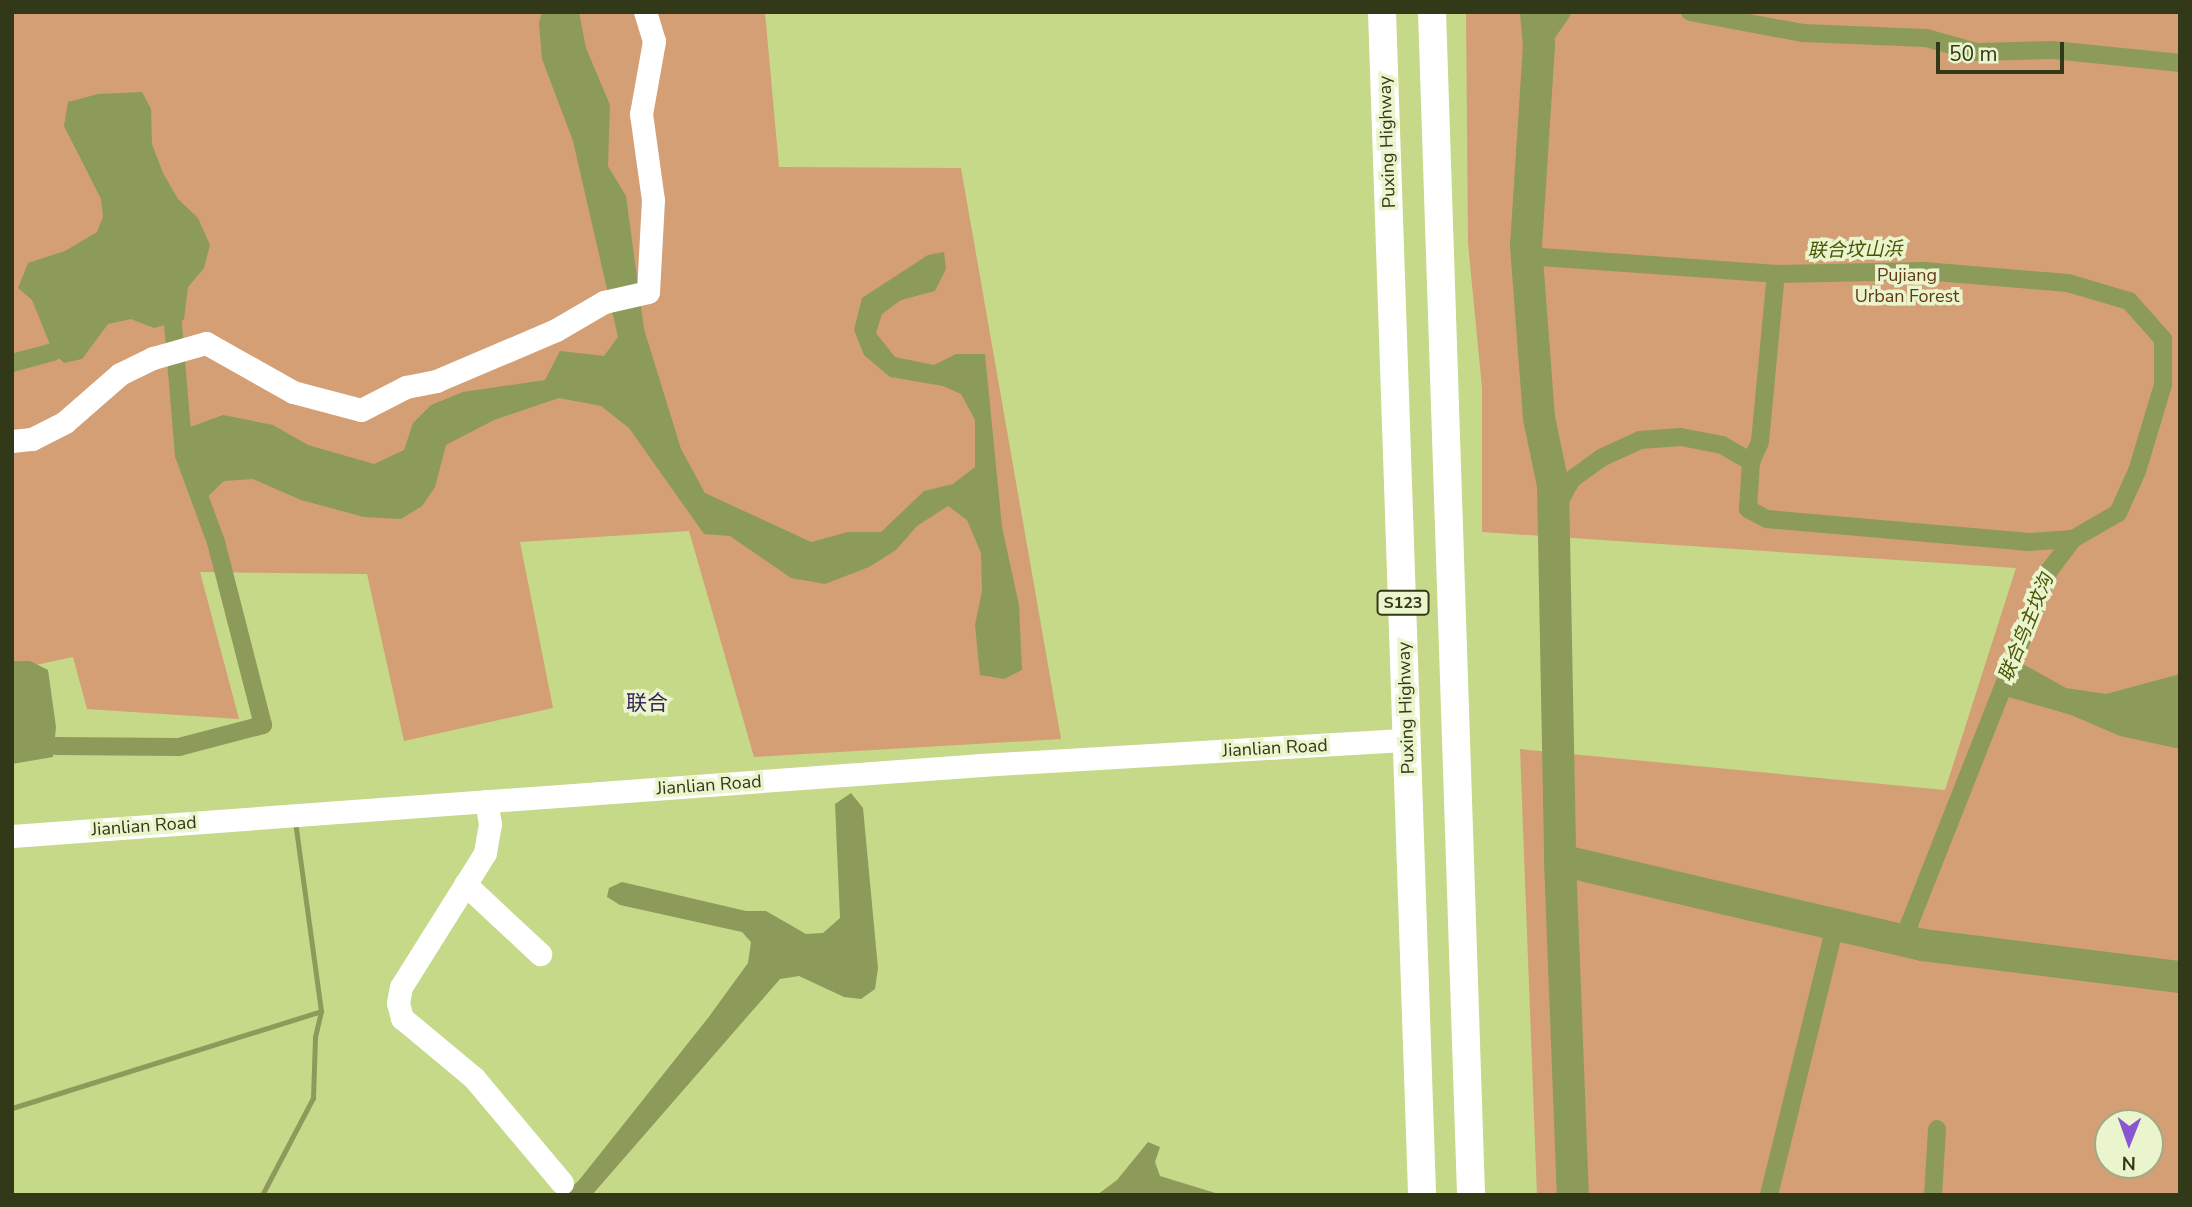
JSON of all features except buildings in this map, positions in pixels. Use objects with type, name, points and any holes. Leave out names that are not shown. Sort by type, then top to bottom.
[{"type":"main road","name":"Puxing Highway","points":[[1382,12],[1422,1195]]},
{"type":"main road","name":"S123","points":[[1432,12],[1471,1195]]},
{"type":"street","points":[[12,441],[32,439],[65,422],[120,374],[153,358],[206,343],[293,392],[361,410],[406,387],[436,381],[556,330],[604,302],[648,292],[653,200],[641,114],[654,41],[645,12]]},
{"type":"street","name":"Jianlian Road","points":[[12,836],[486,801],[1407,740]]},
{"type":"street","points":[[486,801],[490,824],[485,853],[401,987],[400,1011],[402,1018],[474,1078],[562,1184]]},
{"type":"street","points":[[466,884],[540,954]]},
{"type":"green space","points":[[12,12],[765,12],[779,167],[961,168],[1061,739],[754,757],[689,531],[520,542],[553,708],[404,741],[367,574],[200,572],[239,719],[87,709],[73,657],[12,670]]},
{"type":"green space","name":"Pujiang Urban Forest","points":[[1466,12],[2180,13],[2180,1195],[1537,1195],[1520,749],[1945,790],[2016,568],[1482,532],[1482,388],[1468,243]]},
{"type":"shaded area","points":[[542,12],[579,12],[586,48],[610,105],[608,166],[626,196],[644,329],[681,449],[705,493],[811,542],[848,532],[881,532],[924,491],[953,484],[975,467],[975,420],[961,394],[943,386],[890,377],[864,355],[854,330],[862,298],[928,255],[944,252],[946,269],[935,291],[901,300],[882,314],[876,333],[895,357],[934,365],[956,354],[985,354],[1002,527],[1019,605],[1022,670],[1004,679],[980,675],[975,625],[982,591],[981,553],[967,520],[948,506],[917,526],[896,550],[869,567],[825,584],[791,578],[730,536],[704,534],[629,428],[601,406],[559,398],[494,420],[446,445],[435,487],[422,506],[401,519],[364,517],[301,500],[253,479],[224,481],[201,503],[182,430],[223,415],[273,425],[308,445],[374,464],[404,450],[413,423],[431,405],[463,392],[545,380],[560,351],[604,356],[618,337],[573,141],[542,59],[539,23]]},
{"type":"shaded area","points":[[142,92],[151,109],[152,144],[163,173],[178,199],[198,218],[210,245],[204,268],[188,287],[184,320],[154,328],[131,319],[108,324],[82,359],[64,363],[53,352],[32,300],[18,288],[28,263],[65,251],[97,232],[103,217],[101,199],[64,126],[68,102],[98,94]]},
{"type":"shaded area","points":[[2014,659],[2066,688],[2106,694],[2180,674],[2180,749],[2120,736],[2071,715],[1998,694]]},
{"type":"shaded area","points":[[12,661],[30,661],[48,670],[56,727],[53,757],[12,764]]},
{"type":"shaded area","points":[[851,793],[863,808],[878,968],[875,989],[861,999],[844,997],[799,976],[780,979],[592,1195],[576,1184],[708,1018],[748,963],[751,942],[742,932],[620,905],[607,897],[609,888],[622,882],[746,911],[766,911],[806,934],[823,933],[840,918],[835,804]]},
{"type":"shaded area","points":[[1148,1142],[1160,1147],[1155,1162],[1160,1176],[1222,1195],[1097,1195],[1117,1180]]},
{"type":"waterway","points":[[1536,12],[1539,45],[1526,245],[1539,418],[1553,485],[1560,860],[1573,1195]]},
{"type":"waterway","points":[[1539,45],[1562,12]]},
{"type":"waterway","points":[[1690,12],[1802,33],[1926,38],[1977,52],[2053,50],[2180,63]]},
{"type":"waterway","name":"联合鸟主坟沟","points":[[1527,256],[1776,274],[1924,271],[2068,283],[2129,301],[2163,339],[2163,385],[2137,471],[2118,513],[2073,539],[2049,571],[1903,939]]},
{"type":"waterway","points":[[1751,462],[1760,442],[1776,274]]},
{"type":"waterway","points":[[56,746],[179,747],[263,725],[216,542],[184,455],[173,323]]},
{"type":"waterway","points":[[12,363],[53,352]]},
{"type":"waterway","points":[[1553,513],[1571,480],[1601,458],[1640,440],[1681,437],[1722,445],[1751,462],[1748,509],[1767,519],[2029,542],[2073,539]]},
{"type":"waterway","points":[[262,1195],[313,1098],[315,1037],[321,1011],[295,821]]},
{"type":"waterway","name":"联合鸟主坟沟","points":[[1560,860],[1923,945],[2180,977]]},
{"type":"waterway","name":"联合鸟主坟沟","points":[[1769,1195],[1835,927]]},
{"type":"waterway","points":[[12,1108],[321,1011]]},
{"type":"waterway","points":[[1933,1195],[1937,1129]]},
{"type":"waterway","points":[[576,1195],[583,1189]]},
{"type":"district","name":"联合","points":[[647,703]]},
{"type":"water label","name":"联合坟山浜","points":[[1855,251]]}]
